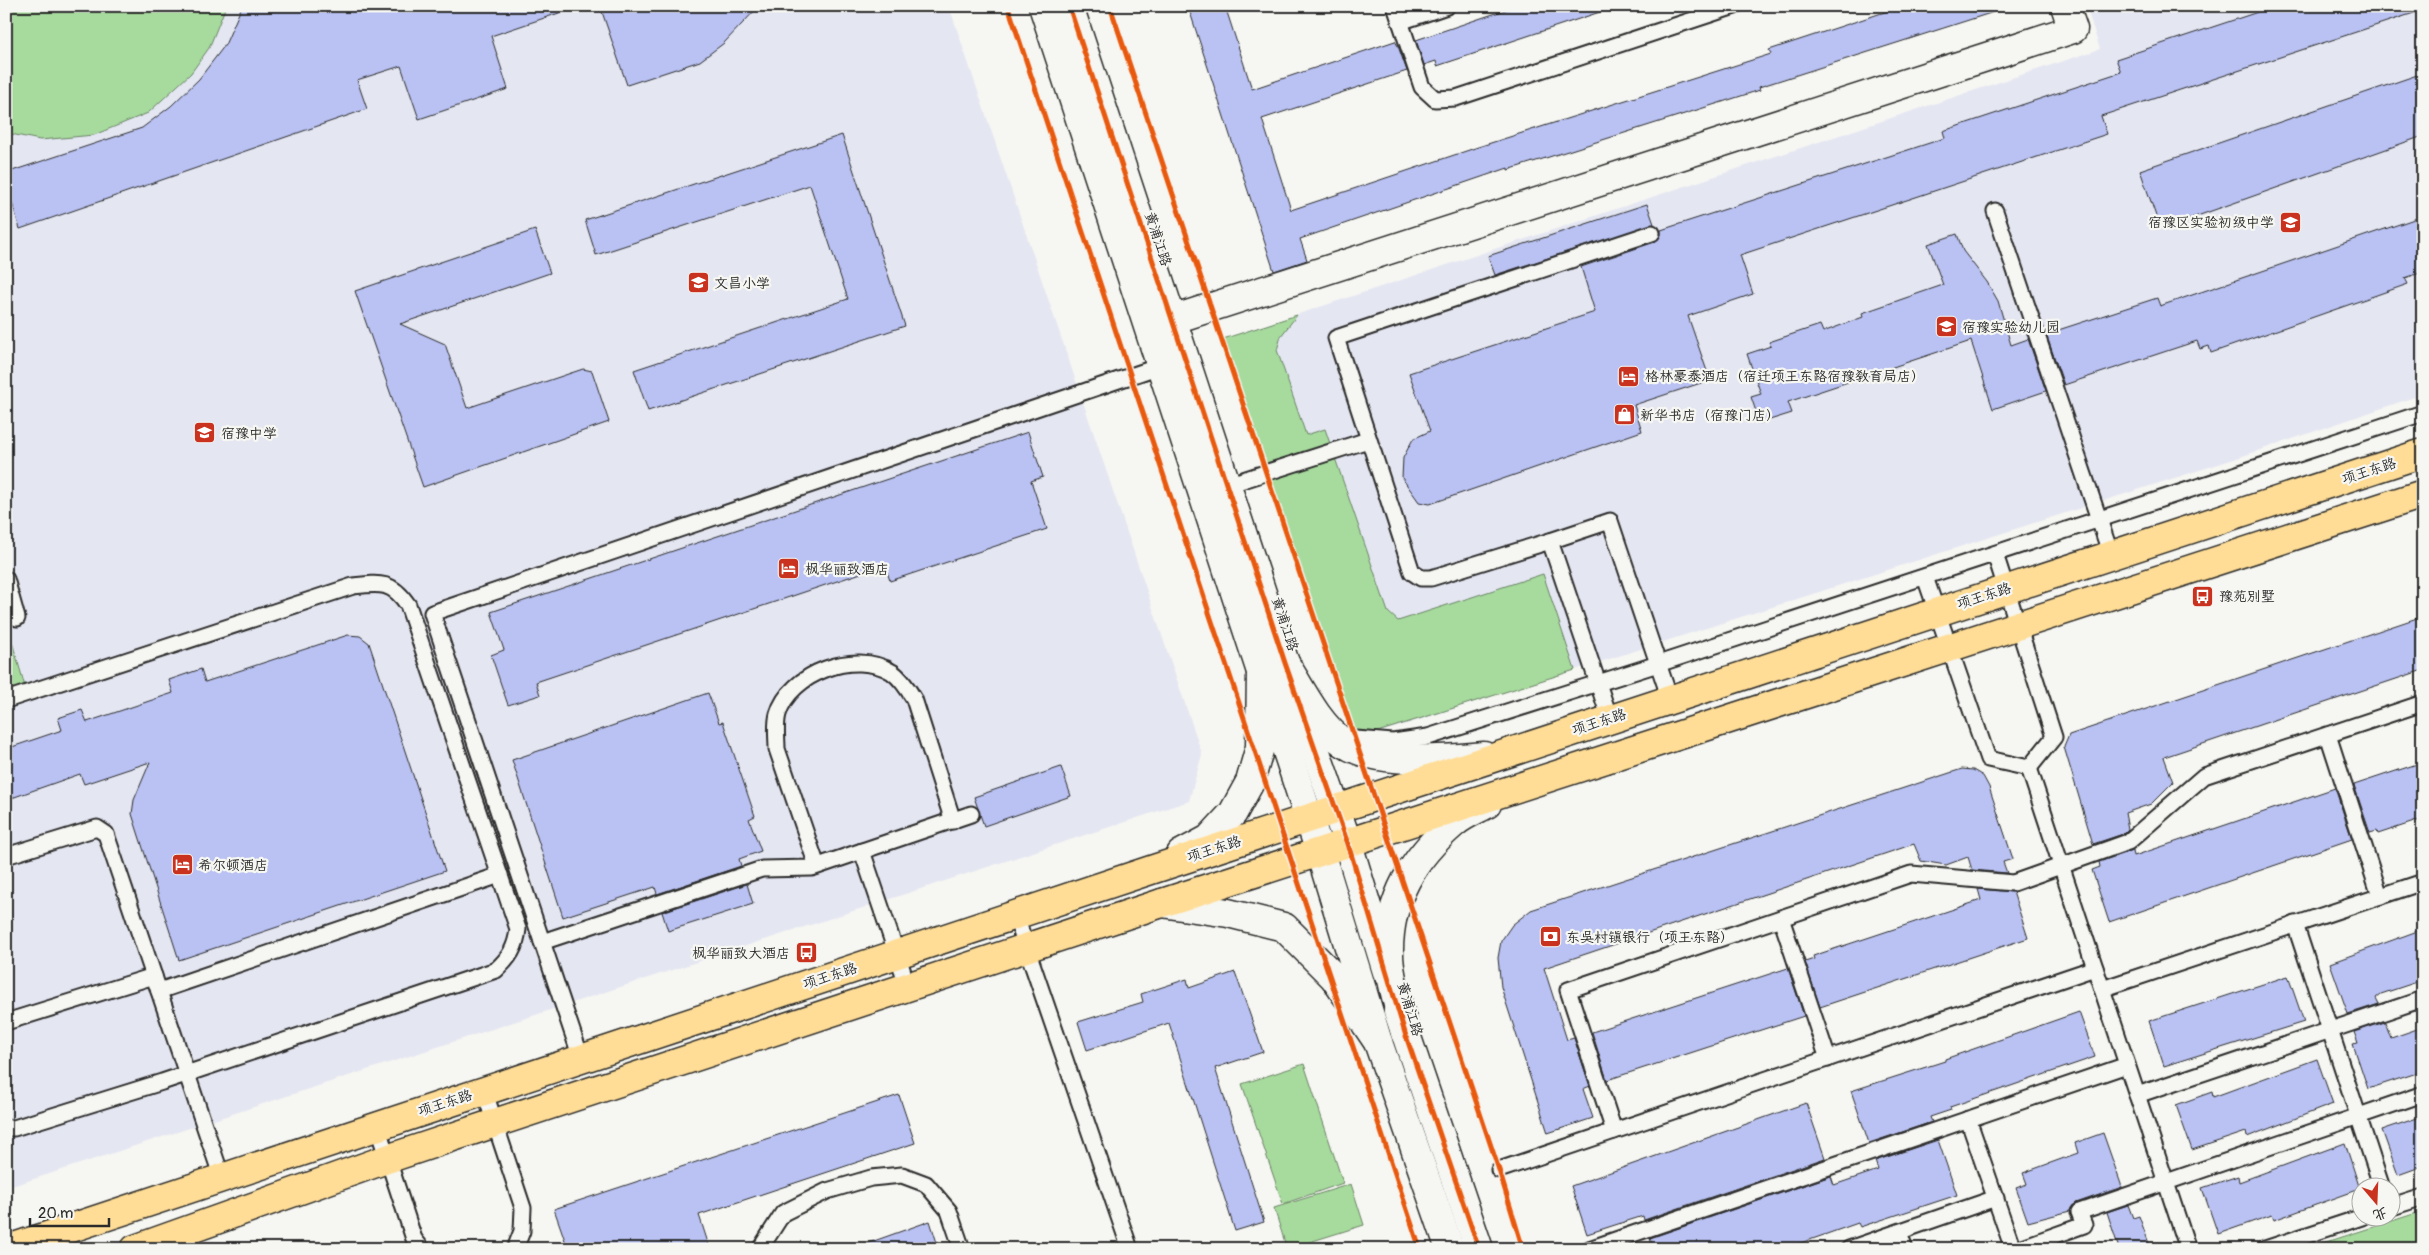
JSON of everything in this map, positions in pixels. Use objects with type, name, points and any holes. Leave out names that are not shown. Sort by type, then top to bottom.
[{"type":"main road","name":"项王东路","points":[[8,1249],[1154,868],[2423,453]]},
{"type":"main road","points":[[135,1249],[388,1158],[1162,903],[2423,494]]},
{"type":"street","name":"黄浦江路","points":[[1044,6],[1160,324],[1273,666],[1336,809],[1405,1033],[1479,1249]]},
{"type":"street","name":"黄浦江路","points":[[1069,6],[1160,324],[1160,366],[1215,489]]},
{"type":"street","points":[[1160,324],[2072,29],[2065,6]]},
{"type":"street","points":[[1273,666],[1308,701],[1328,728],[1344,742],[1358,750],[1425,760],[1501,754]]},
{"type":"street","points":[[1273,666],[1309,818],[1378,1042],[1450,1249]]},
{"type":"street","points":[[1154,868],[1209,839],[1233,813],[1246,790],[1260,747],[1273,666]]},
{"type":"street","points":[[1405,1033],[1389,956],[1390,920],[1402,885],[1422,854],[1455,822],[1510,791]]},
{"type":"street","points":[[1162,903],[1228,913],[1284,927],[1334,977],[1378,1042]]},
{"type":"lane","points":[[1395,6],[1422,87],[1435,98],[1456,98],[1735,6]]},
{"type":"lane","points":[[1400,22],[1447,6]]},
{"type":"lane","points":[[1995,211],[2111,554]]},
{"type":"lane","points":[[1652,234],[1336,338],[1412,572],[1421,578],[1431,578],[1610,521],[1670,699]]},
{"type":"lane","points":[[581,1058],[432,612],[1160,366]]},
{"type":"lane","points":[[1355,739],[1394,742],[1428,737],[1658,664],[2423,413]]},
{"type":"lane","points":[[1215,489],[1368,440]]},
{"type":"lane","points":[[1550,541],[1610,719]]},
{"type":"lane","points":[[1995,554],[2054,737],[2029,768]]},
{"type":"lane","points":[[1925,577],[1988,759],[2029,768]]},
{"type":"lane","points":[[6,579],[17,618]]},
{"type":"lane","points":[[6,700],[353,586],[387,585],[398,591],[408,606],[518,929],[517,941],[510,957],[496,970],[187,1074],[6,1128]]},
{"type":"lane","points":[[817,866],[777,749],[776,728],[778,714],[785,698],[800,682],[824,670],[859,663],[878,666],[892,672],[903,682],[914,698],[953,821]]},
{"type":"lane","points":[[1614,1131],[1568,990],[1911,874],[2013,883],[2128,842],[2204,776],[2423,703]]},
{"type":"lane","points":[[2328,735],[2380,896]]},
{"type":"lane","points":[[2029,768],[2188,1249]]},
{"type":"lane","points":[[542,942],[762,869],[817,866],[971,814]]},
{"type":"lane","points":[[6,856],[83,831],[97,828],[106,834],[222,1178]]},
{"type":"lane","points":[[862,852],[908,987]]},
{"type":"lane","points":[[159,991],[500,875]]},
{"type":"lane","points":[[2102,989],[2423,882]]},
{"type":"lane","points":[[1015,914],[1130,1249]]},
{"type":"lane","points":[[1781,918],[1828,1059]]},
{"type":"lane","points":[[2295,924],[2379,1178]]},
{"type":"lane","points":[[1499,1170],[2096,968]]},
{"type":"lane","points":[[6,1022],[154,976]]},
{"type":"lane","points":[[2137,1095],[2423,999]]},
{"type":"lane","points":[[1589,1249],[2127,1065]]},
{"type":"lane","points":[[484,1090],[523,1208],[522,1231],[515,1249]]},
{"type":"lane","points":[[2017,1249],[2084,1226],[2079,1212],[2423,1094]]},
{"type":"lane","points":[[1968,1119],[2013,1249]]},
{"type":"lane","points":[[377,1126],[414,1239],[422,1249]]},
{"type":"lane","points":[[760,1249],[783,1213],[827,1191],[870,1178],[902,1175],[926,1184],[950,1211],[962,1249]]},
{"type":"lane","points":[[2402,1204],[2423,1197]]},
{"type":"lane","points":[[1849,1249],[1996,1198]]},
{"type":"lane","points":[[2265,1249],[2352,1220]]},
{"type":"lane","points":[[1899,1232],[1905,1249]]},
{"type":"shaded area","points":[[6,6],[949,6],[1202,754],[1189,801],[6,1188],[6,696],[21,671],[6,621]]},
{"type":"shaded area","points":[[2086,6],[2423,6],[2423,394],[2234,459],[1353,741],[1220,340],[2100,49]]},
{"type":"green space","points":[[6,6],[226,6],[209,48],[191,73],[148,113],[94,135],[40,140],[6,133]]},
{"type":"green space","points":[[1297,315],[1281,336],[1277,350],[1306,435],[1325,429],[1388,612],[1398,621],[1543,574],[1575,670],[1355,739],[1220,340]]},
{"type":"green space","points":[[6,621],[26,690],[6,696]]},
{"type":"green space","points":[[1304,1064],[1343,1183],[1283,1204],[1242,1084]]},
{"type":"green space","points":[[1351,1184],[1364,1225],[1287,1249],[1274,1208]]},
{"type":"green space","points":[[2423,1211],[2423,1249],[2305,1249],[2370,1228],[2402,1228],[2402,1218]]},
{"type":"building","points":[[242,6],[568,6],[568,10],[491,36],[508,89],[419,119],[401,66],[357,80],[367,109],[20,229],[6,183],[6,173],[142,128],[171,106],[199,79],[225,45]]},
{"type":"building","points":[[600,6],[759,6],[724,43],[700,61],[627,85]]},
{"type":"building","points":[[1188,6],[1225,6],[1252,89],[1395,41],[1398,46],[1407,71],[1262,119],[1291,210],[1478,147],[1771,54],[1769,50],[1903,6],[1996,6],[1997,11],[1759,87],[1760,90],[1508,170],[1508,168],[1300,239],[1307,260],[1274,271]]},
{"type":"building","points":[[1517,6],[1605,6],[1606,10],[1437,66],[1436,61],[1424,65],[1416,40]]},
{"type":"building","points":[[2276,6],[2422,6],[2423,10],[2101,116],[2107,134],[1740,255],[1753,294],[1688,316],[1710,380],[1634,405],[1642,431],[1430,504],[1419,502],[1402,478],[1403,458],[1413,439],[1430,431],[1409,373],[1595,312],[1581,267],[1655,242],[1661,235],[1661,230],[1945,138],[1943,131],[2121,72],[2116,59]]},
{"type":"building","points":[[2423,73],[2423,136],[2169,226],[2166,219],[2158,222],[2140,170]]},
{"type":"building","points":[[842,135],[905,326],[648,411],[634,370],[848,299],[810,185],[596,255],[585,220]]},
{"type":"building","points":[[1647,204],[1654,224],[1495,275],[1488,256]]},
{"type":"building","points":[[2423,216],[2423,272],[2405,278],[2408,284],[2211,353],[2209,346],[2200,349],[2197,341],[2064,385],[2046,334],[2157,298],[2160,306]]},
{"type":"building","points":[[535,230],[550,273],[400,324],[445,344],[467,408],[583,369],[592,371],[609,422],[423,487],[355,291]]},
{"type":"building","points":[[1957,234],[1963,251],[1987,282],[1998,301],[2011,345],[2028,339],[2046,391],[1993,409],[1971,341],[1788,402],[1792,413],[1760,423],[1751,397],[1761,394],[1747,354],[1771,346],[1769,342],[1820,325],[1823,332],[1863,317],[1862,313],[1943,285],[1928,244]]},
{"type":"building","points":[[1028,432],[1043,477],[1031,481],[1047,529],[890,581],[885,565],[536,682],[540,695],[508,705],[491,655],[504,650],[491,612]]},
{"type":"building","points":[[2423,616],[2423,670],[2164,757],[2173,782],[2151,804],[2125,813],[2128,829],[2123,834],[2093,844],[2064,747],[2069,735]]},
{"type":"building","points":[[348,635],[360,636],[369,643],[445,871],[179,960],[132,814],[134,800],[150,762],[84,784],[80,774],[6,800],[6,749],[62,730],[58,718],[82,710],[87,722],[173,693],[169,680],[201,669],[205,682]]},
{"type":"building","points":[[708,693],[719,723],[723,722],[755,816],[749,819],[761,851],[739,859],[741,866],[657,894],[655,887],[563,917],[512,760]]},
{"type":"building","points":[[2423,762],[2423,819],[2378,834],[2377,831],[2370,833],[2354,785]]},
{"type":"building","points":[[1061,767],[1071,796],[984,826],[974,797]]},
{"type":"building","points":[[1962,769],[1973,770],[1983,776],[1989,787],[2013,859],[2003,862],[2007,873],[1972,870],[1968,857],[1946,865],[1921,861],[1914,844],[1544,968],[1567,1040],[1574,1038],[1590,1086],[1583,1089],[1593,1118],[1548,1133],[1501,987],[1498,958],[1501,941],[1512,925],[1531,910]]},
{"type":"building","points":[[2335,788],[2352,839],[2109,922],[2092,870],[2100,867],[2099,862],[2133,850],[2134,856]]},
{"type":"building","points":[[747,884],[753,904],[668,931],[662,912]]},
{"type":"building","points":[[1978,889],[2013,892],[2028,938],[1820,1007],[1805,962],[1814,959],[1813,956],[1981,900]]},
{"type":"building","points":[[2423,929],[2423,980],[2381,994],[2376,998],[2379,1004],[2348,1014],[2330,963]]},
{"type":"building","points":[[1788,968],[1804,1016],[1607,1080],[1592,1032]]},
{"type":"building","points":[[1235,972],[1263,1052],[1215,1068],[1264,1222],[1235,1231],[1169,1023],[1087,1050],[1078,1022],[1143,1002],[1141,994],[1187,979],[1189,988]]},
{"type":"building","points":[[2288,976],[2304,1022],[2164,1066],[2149,1021]]},
{"type":"building","points":[[2079,1012],[2095,1057],[1950,1107],[1951,1110],[1930,1117],[1932,1122],[1869,1143],[1851,1091],[1945,1061],[1945,1059]]},
{"type":"building","points":[[2385,1022],[2391,1038],[2423,1027],[2423,1071],[2368,1089],[2353,1044],[2358,1043],[2354,1032]]},
{"type":"building","points":[[2317,1059],[2333,1104],[2247,1137],[2246,1132],[2192,1150],[2176,1105],[2212,1092],[2213,1097]]},
{"type":"building","points":[[899,1095],[915,1143],[699,1215],[710,1249],[568,1249],[554,1209]]},
{"type":"building","points":[[1806,1103],[1825,1158],[1644,1220],[1643,1216],[1587,1234],[1571,1186]]},
{"type":"building","points":[[2423,1116],[2423,1166],[2398,1175],[2382,1130]]},
{"type":"building","points":[[2103,1133],[2122,1187],[2076,1203],[2070,1211],[2028,1222],[2016,1188],[2027,1184],[2023,1173],[2078,1153],[2075,1143]]},
{"type":"building","points":[[1938,1140],[1957,1195],[1860,1227],[1858,1223],[1784,1249],[1653,1249],[1650,1238],[1831,1176],[1834,1185],[1878,1170],[1875,1161]]},
{"type":"building","points":[[2345,1143],[2356,1178],[2352,1178],[2352,1192],[2274,1220],[2272,1215],[2218,1234],[2202,1188],[2238,1176],[2239,1182]]},
{"type":"building","points":[[2128,1205],[2133,1218],[2139,1216],[2151,1249],[2119,1249],[2107,1212]]},
{"type":"building","points":[[930,1221],[939,1249],[861,1249],[860,1246]]},
{"type":"cycle path","points":[[1008,6],[1420,1249]]},
{"type":"cycle path","points":[[1069,6],[1285,663],[1348,844],[1405,1033],[1479,1249]]},
{"type":"cycle path","points":[[1110,6],[1499,1170],[1523,1249]]},
{"type":"place","name":"宿豫区实验初级中学","points":[[2290,222]]},
{"type":"place","name":"文昌小学","points":[[698,283]]},
{"type":"place","name":"宿豫实验幼儿园","points":[[1946,327]]},
{"type":"place","name":"格林豪泰酒店（宿迁项王东路宿豫教育局店）","points":[[1629,376]]},
{"type":"place","name":"新华书店（宿豫门店）","points":[[1624,415]]},
{"type":"place","name":"宿豫中学","points":[[205,433]]},
{"type":"place","name":"枫华丽致酒店","points":[[789,569]]},
{"type":"place","name":"豫苑别墅","points":[[2203,596]]},
{"type":"place","name":"希尔顿酒店","points":[[182,865]]},
{"type":"place","name":"东吴村镇银行（项王东路）","points":[[1550,937]]},
{"type":"place","name":"枫华丽致大酒店","points":[[806,953]]}]
